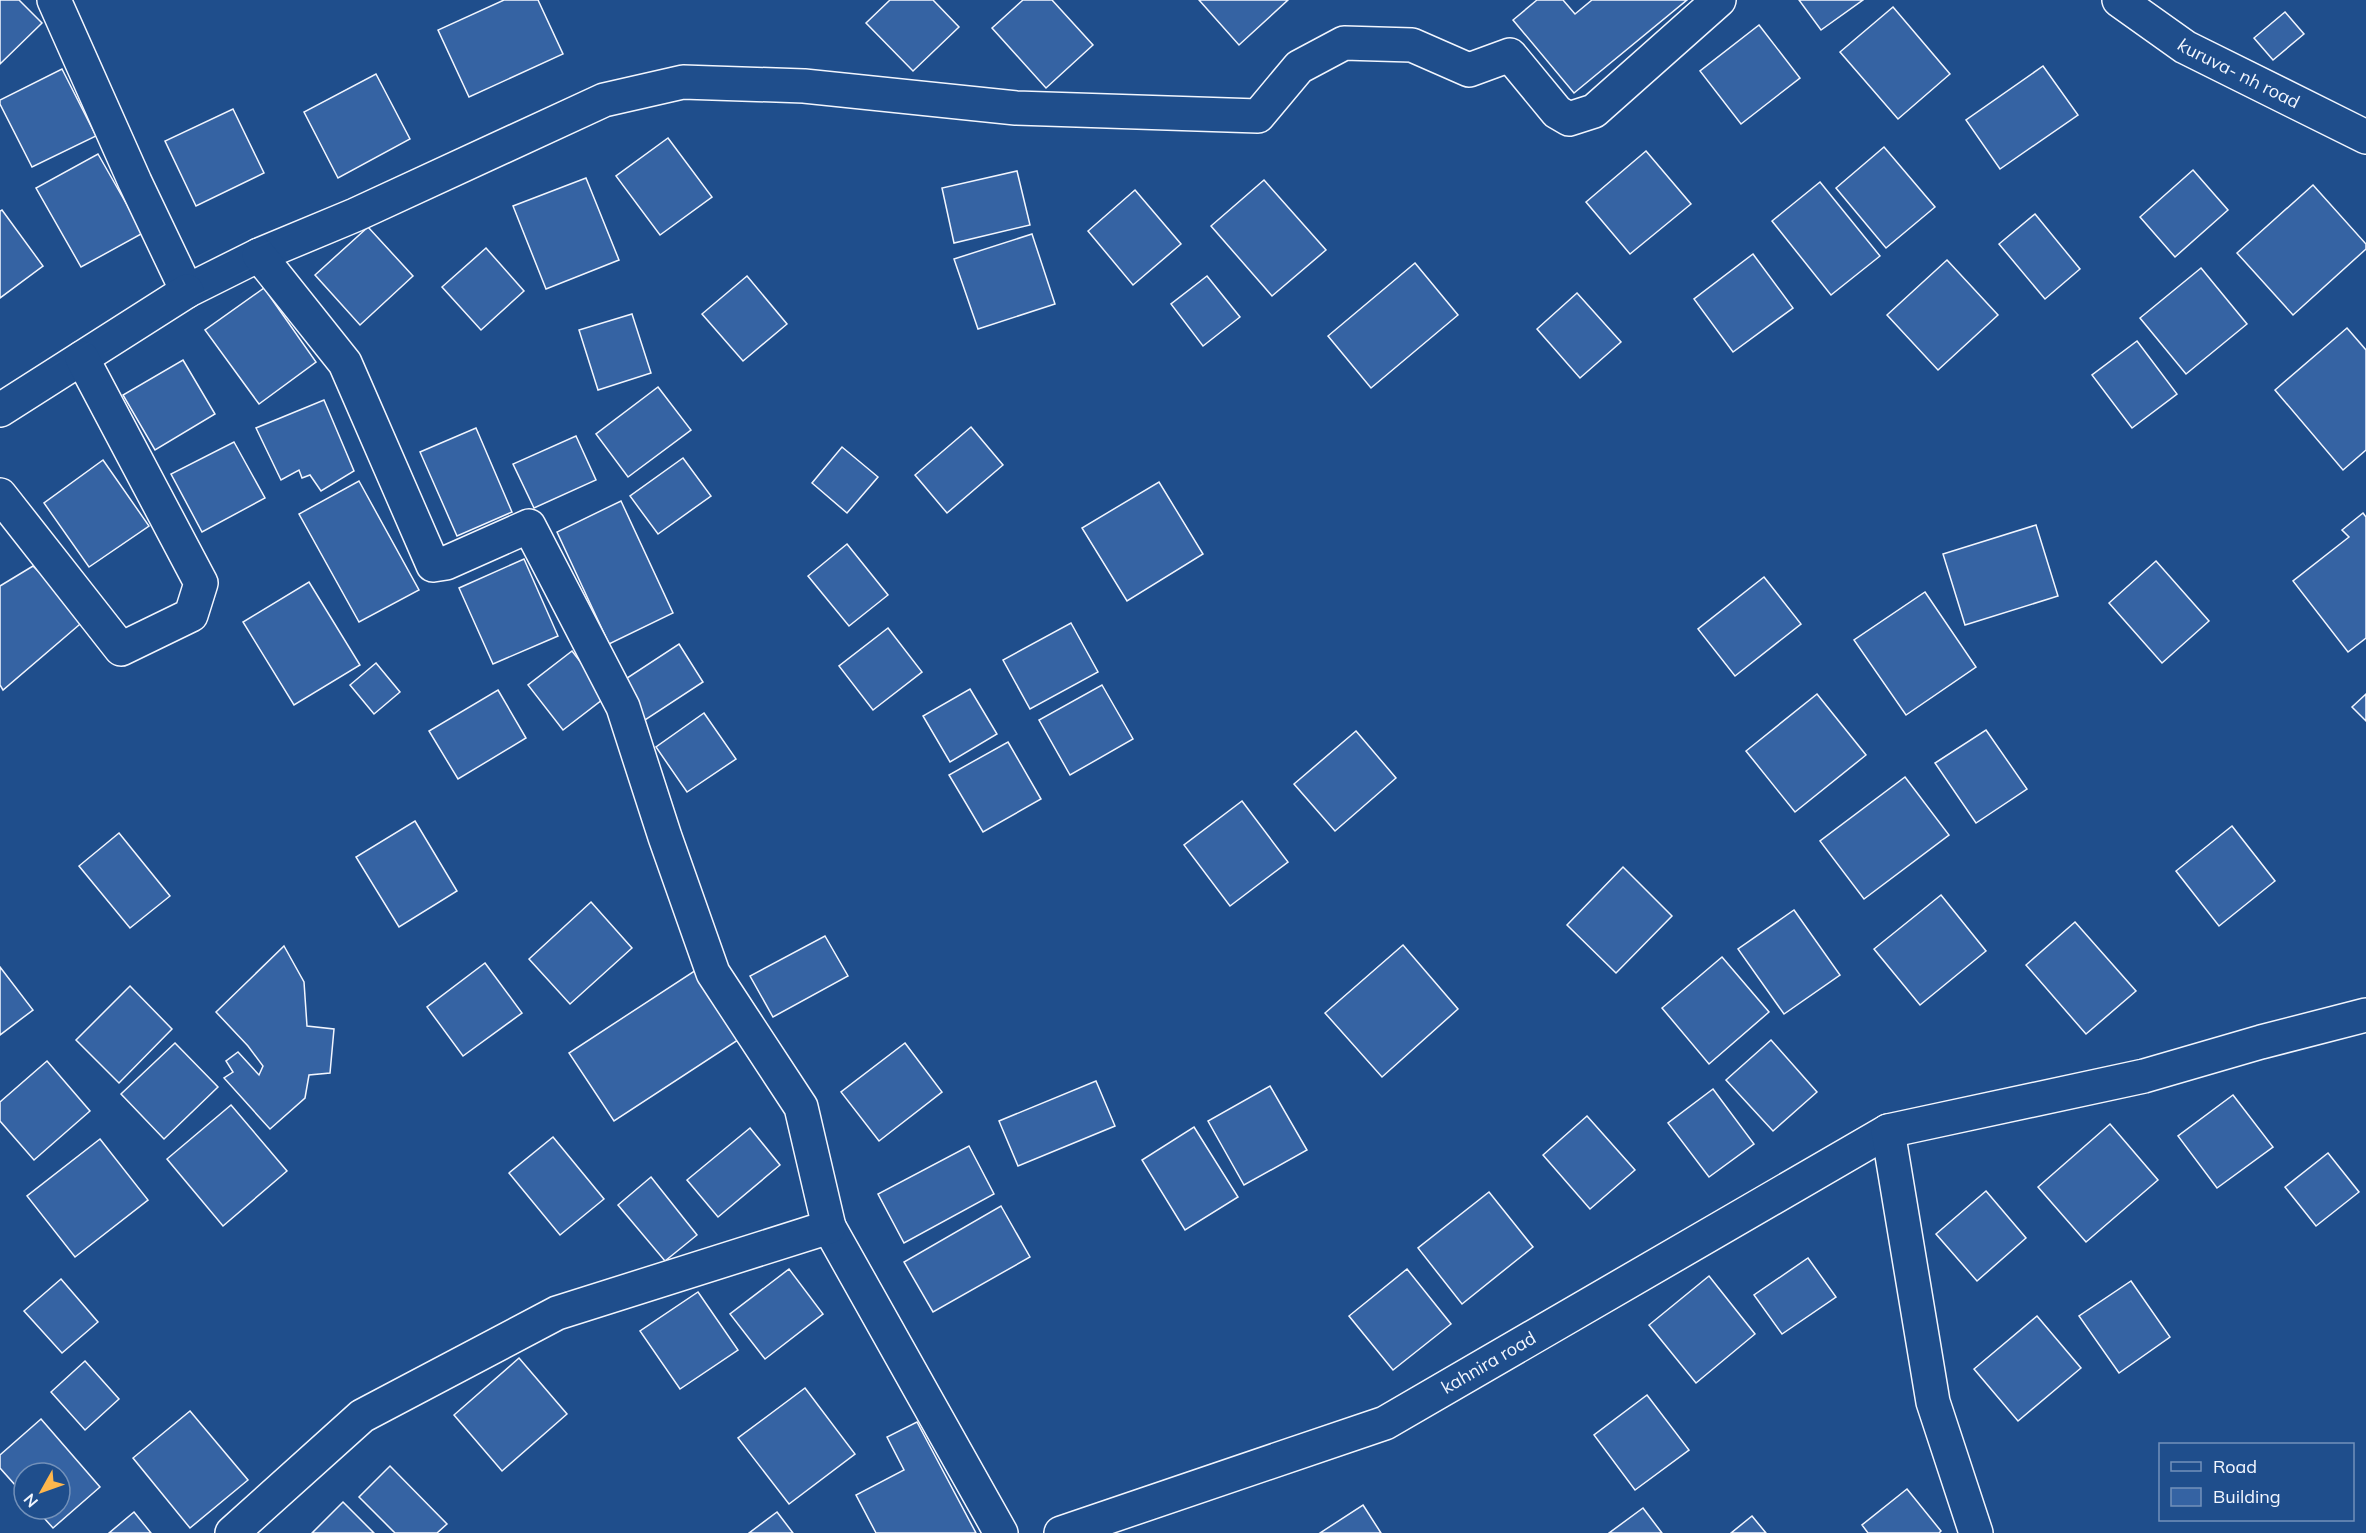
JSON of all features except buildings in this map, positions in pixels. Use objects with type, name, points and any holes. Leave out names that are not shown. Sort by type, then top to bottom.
[{"type":"street","points":[[54,0],[135,182],[187,291]]},
{"type":"street","points":[[0,410],[187,291],[259,255],[355,215],[604,100],[683,82],[804,86],[1016,108],[1258,116],[1299,67],[1344,43],[1412,45],[1469,70],[1510,55],[1557,112],[1569,119],[1594,111],[1719,0]]},
{"type":"street","name":"kuruva- nh road","points":[[2119,0],[2184,47],[2366,137]]},
{"type":"street","points":[[259,255],[345,363],[433,565],[446,563],[529,526],[623,707],[665,837],[713,973],[801,1107],[829,1227],[1002,1533]]},
{"type":"street","points":[[0,495],[121,649],[191,615],[201,583],[82,358]]},
{"type":"street","name":"kahnira road","points":[[1061,1533],[1385,1423],[1888,1131],[2144,1076],[2261,1041],[2366,1015]]},
{"type":"street","points":[[1888,1131],[1933,1402],[1976,1533]]},
{"type":"street","points":[[232,1533],[362,1416],[557,1313],[829,1227]]}]
